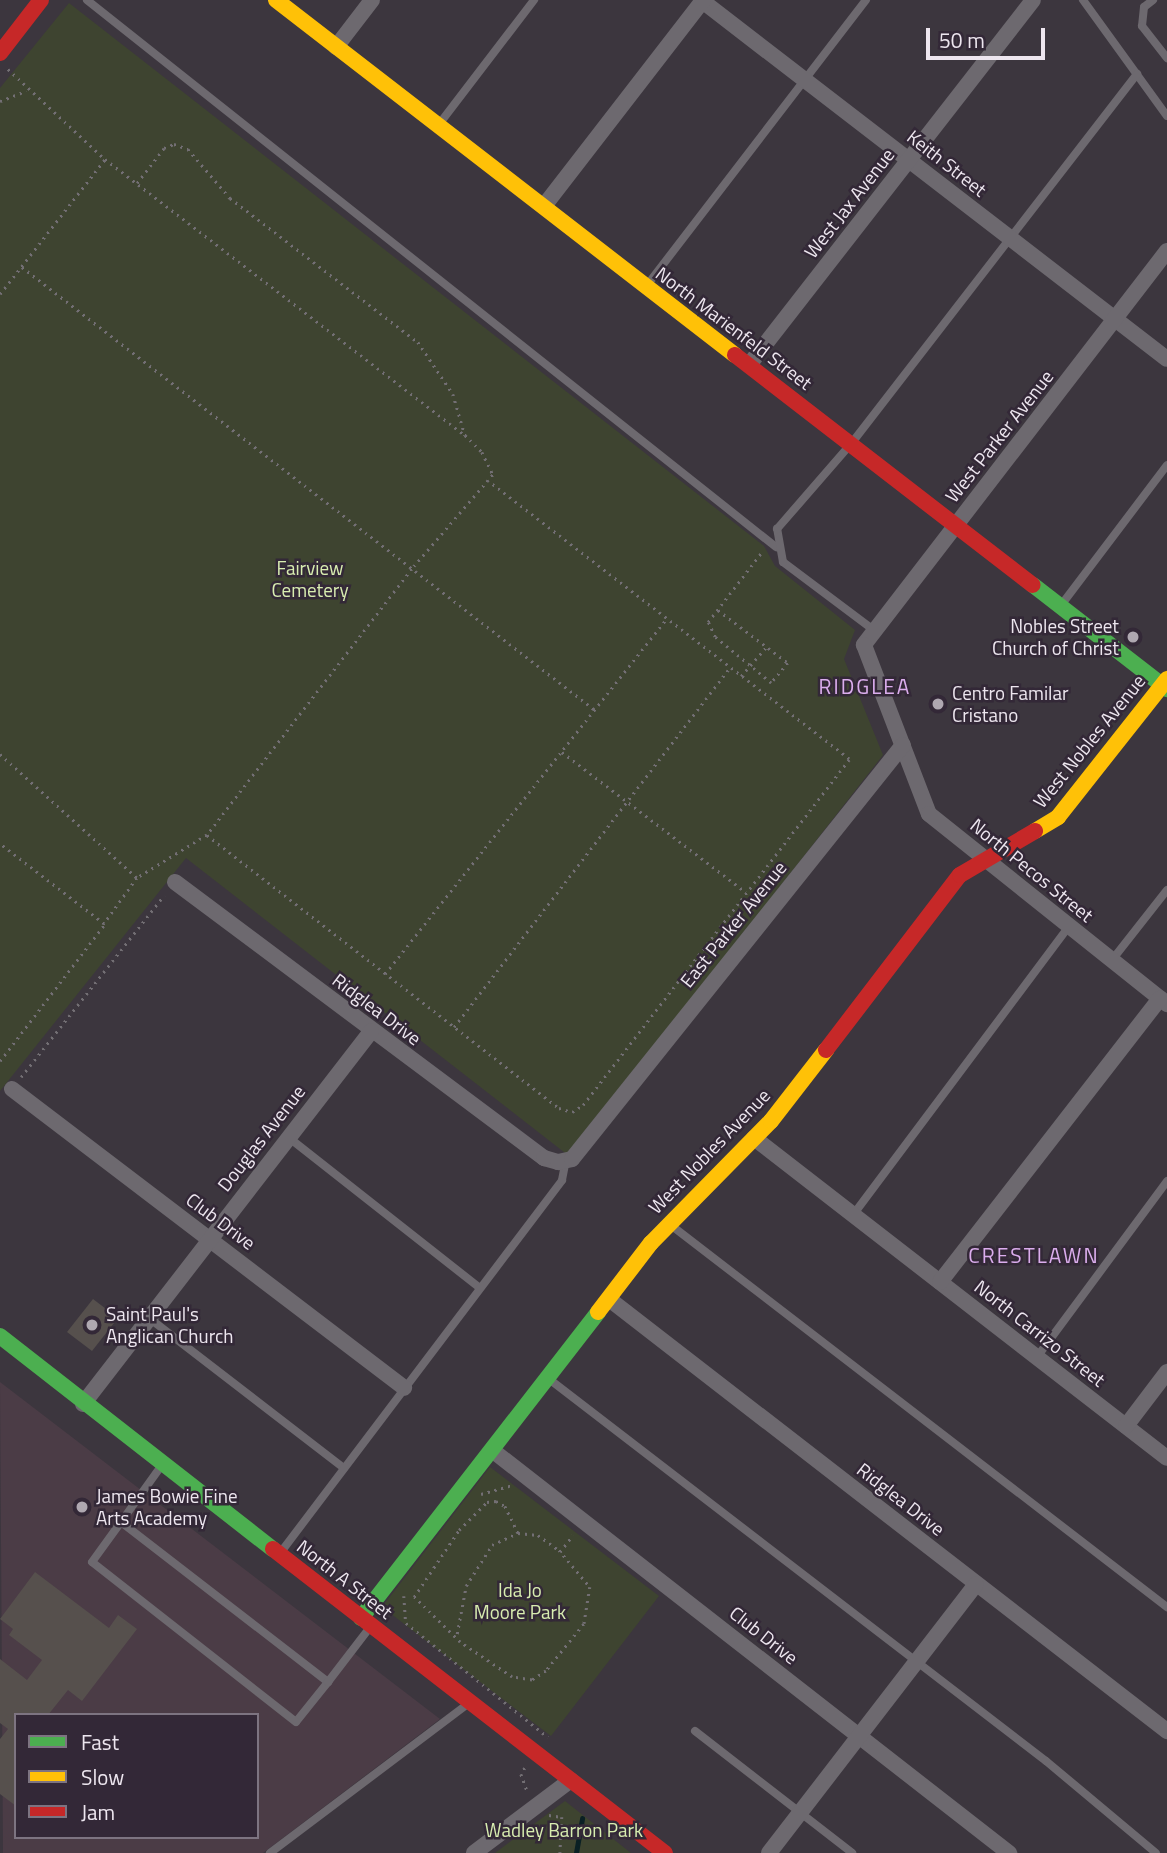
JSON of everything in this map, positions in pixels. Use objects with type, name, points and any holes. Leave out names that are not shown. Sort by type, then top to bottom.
[{"type":"street","points":[[0,53],[41,0]]},
{"type":"street","name":"North Marienfeld Street","points":[[276,0],[1060,606],[1166,684]]},
{"type":"street","points":[[336,47],[372,0]]},
{"type":"street","points":[[544,206],[702,0]]},
{"type":"street","name":"Keith Street","points":[[702,0],[1167,359]]},
{"type":"street","name":"West Jax Avenue","points":[[749,365],[1033,0]]},
{"type":"street","name":"West Parker Avenue","points":[[902,745],[864,645],[1167,251]]},
{"type":"street","name":"West Nobles Avenue","points":[[366,1622],[492,1451],[609,1299],[669,1224],[754,1138],[960,875],[984,858],[1029,838],[1058,817],[1166,684]]},
{"type":"street","name":"North Pecos Street","points":[[902,745],[929,814],[1163,1001]]},
{"type":"street","name":"East Parker Avenue","points":[[562,1161],[902,745]]},
{"type":"street","name":"Ridglea Drive","points":[[175,882],[544,1158],[562,1161]]},
{"type":"street","points":[[940,1282],[1163,1001]]},
{"type":"street","name":"Douglas Avenue","points":[[83,1404],[371,1031]]},
{"type":"street","name":"Club Drive","points":[[12,1089],[404,1388]]},
{"type":"street","name":"North Carrizo Street","points":[[754,1138],[1167,1458]]},
{"type":"street","name":"Ridglea Drive","points":[[609,1299],[1167,1731]]},
{"type":"street","name":"North A Street","points":[[0,1336],[83,1404],[665,1853]]},
{"type":"street","points":[[1126,1426],[1167,1372]]},
{"type":"street","name":"Club Drive","points":[[492,1451],[1009,1853]]},
{"type":"street","points":[[769,1853],[976,1584]]},
{"type":"street","points":[[474,1853],[570,1780]]},
{"type":"lane","points":[[87,0],[776,547],[783,562],[875,631]]},
{"type":"lane","points":[[438,125],[534,0]]},
{"type":"lane","points":[[646,286],[866,0]]},
{"type":"lane","points":[[1083,0],[1167,116]]},
{"type":"lane","points":[[1153,0],[1144,7],[1142,26],[1167,58]]},
{"type":"lane","points":[[776,547],[781,522],[851,444],[1137,74]]},
{"type":"lane","points":[[1060,606],[1167,466]]},
{"type":"lane","points":[[1112,960],[1167,890]]},
{"type":"lane","points":[[853,1214],[1069,926]]},
{"type":"lane","points":[[288,1137],[480,1288]]},
{"type":"lane","points":[[279,1555],[562,1180],[562,1161]]},
{"type":"lane","points":[[1037,1357],[1167,1181]]},
{"type":"lane","points":[[669,1224],[1167,1607]]},
{"type":"lane","points":[[149,1318],[344,1468]]},
{"type":"lane","points":[[548,1378],[917,1661],[1156,1853]]},
{"type":"lane","points":[[162,1465],[92,1562],[296,1722],[328,1682],[366,1622]]},
{"type":"lane","points":[[121,1522],[328,1682]]},
{"type":"lane","points":[[270,1853],[470,1703]]},
{"type":"lane","points":[[695,1731],[852,1853]]},
{"type":"path","points":[[0,64],[26,91],[46,102],[105,159],[465,435],[482,452],[493,475],[412,569],[207,835],[137,878],[0,1061]]},
{"type":"path","points":[[0,101],[26,91]]},
{"type":"path","points":[[137,183],[164,148],[174,144],[188,149],[230,198],[418,342],[453,394],[465,435]]},
{"type":"path","points":[[0,294],[105,159]]},
{"type":"path","points":[[21,267],[595,710]]},
{"type":"path","points":[[207,835],[559,1108],[572,1112],[583,1105],[849,759],[488,481]]},
{"type":"path","points":[[718,610],[788,663],[771,683],[715,637],[708,622],[762,552]]},
{"type":"path","points":[[385,974],[667,619]]},
{"type":"path","points":[[741,676],[766,647]]},
{"type":"path","points":[[454,1027],[730,668]]},
{"type":"path","points":[[562,752],[629,800],[746,892]]},
{"type":"path","points":[[0,754],[137,878]]},
{"type":"path","points":[[0,844],[104,924]]},
{"type":"path","points":[[12,1089],[175,882]]},
{"type":"path","points":[[470,1498],[511,1485],[523,1492]]},
{"type":"path","points":[[457,1634],[466,1586],[492,1545],[518,1533],[538,1535],[560,1552],[590,1587],[592,1603],[584,1624],[546,1671],[532,1680],[512,1677],[460,1642],[457,1634],[414,1597],[459,1530],[492,1502],[492,1492]]},
{"type":"path","points":[[492,1502],[505,1506],[518,1533]]},
{"type":"path","points":[[564,1524],[583,1539]]},
{"type":"path","points":[[560,1552],[575,1532]]},
{"type":"path","points":[[404,1592],[406,1623],[551,1734],[521,1774],[524,1790],[550,1816],[562,1817],[560,1853]]},
{"type":"shaded area","name":"James Bowie Fine Arts Academy","points":[[0,1382],[440,1719],[263,1853],[3,1853]]},
{"type":"green space","name":"Fairview Cemetery","points":[[69,3],[764,546],[775,566],[855,630],[844,659],[883,755],[569,1156],[186,858],[0,1091],[0,88]]},
{"type":"green space","name":"Ida Jo Moore Park","points":[[490,1467],[659,1596],[551,1736],[382,1607]]},
{"type":"green space","name":"Wadley Barron Park","points":[[565,1801],[631,1853],[495,1853]]},
{"type":"building","name":"Saint Paul's Anglican Church","points":[[93,1299],[118,1318],[92,1351],[67,1332]]},
{"type":"building","points":[[35,1572],[109,1628],[118,1615],[137,1629],[82,1701],[68,1690],[50,1713],[14,1713],[14,1804],[0,1794],[0,1739],[8,1729],[0,1723],[0,1659],[27,1680],[42,1660],[9,1635],[13,1629],[0,1619]]},
{"type":"waterway","points":[[576,1853],[582,1819]]},
{"type":"traffic: fast","points":[[1033,585],[1167,689]]},
{"type":"traffic: fast","points":[[361,1618],[598,1312]]},
{"type":"traffic: fast","points":[[0,1336],[273,1549]]},
{"type":"traffic: slow","points":[[276,0],[735,355]]},
{"type":"traffic: slow","points":[[1035,831],[1058,817],[1167,679]]},
{"type":"traffic: slow","points":[[598,1312],[651,1243],[771,1121],[826,1050]]},
{"type":"traffic: jam","points":[[0,53],[41,0]]},
{"type":"traffic: jam","points":[[735,355],[1033,585]]},
{"type":"traffic: jam","points":[[826,1050],[960,875],[1035,831]]},
{"type":"traffic: jam","points":[[273,1549],[665,1853]]},
{"type":"place","name":"Nobles Street Church of Christ","points":[[1133,637]]},
{"type":"place","name":"Centro Familar Cristano","points":[[938,704]]},
{"type":"place","name":"Saint Paul's Anglican Church","points":[[92,1325]]},
{"type":"place","name":"James Bowie Fine Arts Academy","points":[[82,1507]]},
{"type":"district","name":"RIDGLEA","points":[[865,686]]},
{"type":"district","name":"CRESTLAWN","points":[[1034,1255]]}]
